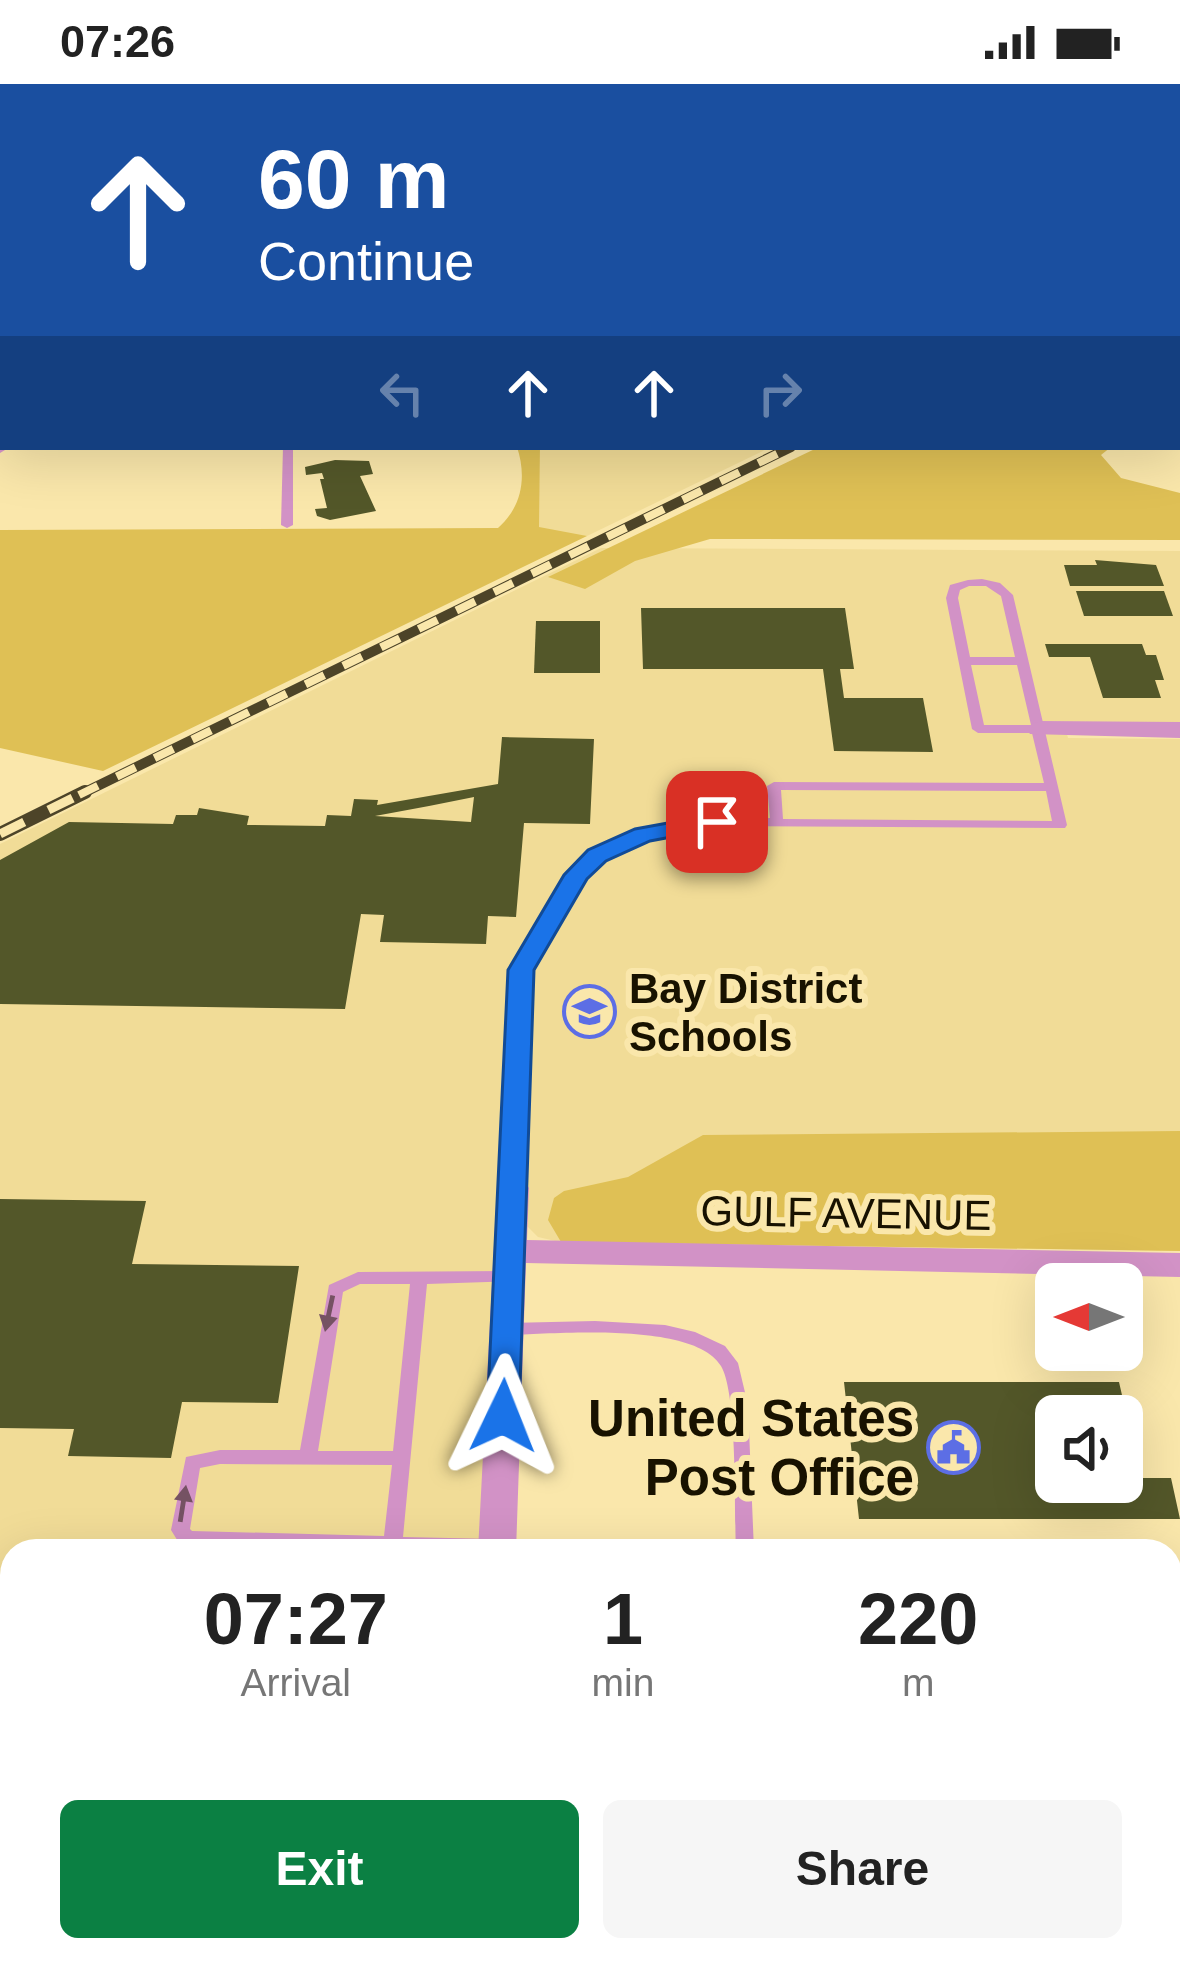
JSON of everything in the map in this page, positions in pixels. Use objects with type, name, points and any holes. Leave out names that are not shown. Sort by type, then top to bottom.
[{"type":"street","points":[[1039,730],[1179,733]]},
{"type":"street","points":[[497,1539],[513,1188]]},
{"type":"street","name":"GULF AVENUE","points":[[509,1264],[1180,1265]]},
{"type":"lane","points":[[287,525],[288,450]]},
{"type":"lane","points":[[513,1188],[521,970],[577,875],[610,848],[658,830],[717,822],[1060,824],[1039,730],[1006,594],[980,582],[952,592],[978,729],[1039,730]]},
{"type":"lane","points":[[964,661],[1022,661]]},
{"type":"lane","points":[[777,822],[774,786],[1051,787]]},
{"type":"lane","points":[[308,1457],[335,1289],[358,1278],[419,1278],[509,1264]]},
{"type":"lane","points":[[393,1539],[419,1278]]},
{"type":"lane","points":[[506,1329],[677,1331],[716,1347],[734,1371],[744,1539]]},
{"type":"lane","points":[[194,1539],[180,1531],[193,1462],[401,1458]]},
{"type":"shaded area","points":[[518,450],[540,450],[539,527],[587,536],[103,771],[0,748],[0,530],[498,528],[512,511],[522,469]]},
{"type":"shaded area","points":[[540,450],[765,450],[587,536],[538,536]]},
{"type":"shaded area","points":[[813,450],[1107,450],[1101,455],[1121,478],[1180,493],[1180,540],[710,539],[635,561],[585,589],[548,577]]},
{"type":"shaded area","name":"Bay District Schools","points":[[601,548],[1180,551],[1180,723],[1064,723],[1068,738],[1180,739],[1180,1251],[560,1242],[538,1237],[526,1225],[481,1539],[0,1539],[0,844]]},
{"type":"shaded area","points":[[1180,1131],[1180,1251],[561,1242],[548,1220],[554,1198],[564,1191],[628,1177],[703,1135]]},
{"type":"building","points":[[335,460],[369,461],[373,474],[360,476],[376,511],[330,520],[317,516],[315,509],[327,508],[320,479],[324,479],[322,473],[306,475],[305,467]]},
{"type":"building","points":[[1095,560],[1156,565],[1164,586],[1070,586],[1064,565],[1097,565]]},
{"type":"building","points":[[1076,591],[1164,591],[1173,616],[1084,616]]},
{"type":"building","points":[[641,608],[845,608],[854,669],[840,669],[844,698],[923,698],[933,752],[834,751],[823,669],[643,669]]},
{"type":"building","points":[[536,621],[600,621],[600,673],[534,673]]},
{"type":"building","points":[[1045,644],[1142,644],[1146,655],[1156,655],[1164,680],[1155,680],[1161,698],[1103,698],[1090,657],[1049,657]]},
{"type":"building","points":[[502,737],[594,739],[590,824],[524,823],[516,917],[488,916],[486,944],[380,942],[384,915],[361,914],[345,1009],[0,1004],[0,860],[69,822],[173,824],[176,815],[197,815],[199,808],[249,816],[247,825],[325,826],[327,815],[351,816],[354,799],[378,800],[377,805],[498,784]],"holes":[[[474,797],[471,822],[375,816]]]},
{"type":"building","points":[[0,1199],[146,1201],[132,1264],[299,1266],[278,1403],[182,1402],[171,1458],[68,1456],[74,1429],[0,1428]]},
{"type":"building","name":"United States Post Office","points":[[844,1382],[1119,1382],[1122,1395],[1035,1395],[1035,1503],[1143,1503],[1143,1478],[1171,1478],[1180,1519],[859,1519]]},
{"type":"railway","points":[[79,795],[785,450]]},
{"type":"railway","points":[[0,834],[85,792]]},
{"type":"place","name":"Bay District Schools","points":[[590,1012]]},
{"type":"place","name":"United States Post Office","points":[[953,1447]]},
{"type":"route","points":[[503,1416],[521,970],[577,875],[597,855],[644,834],[717,822]]}]
